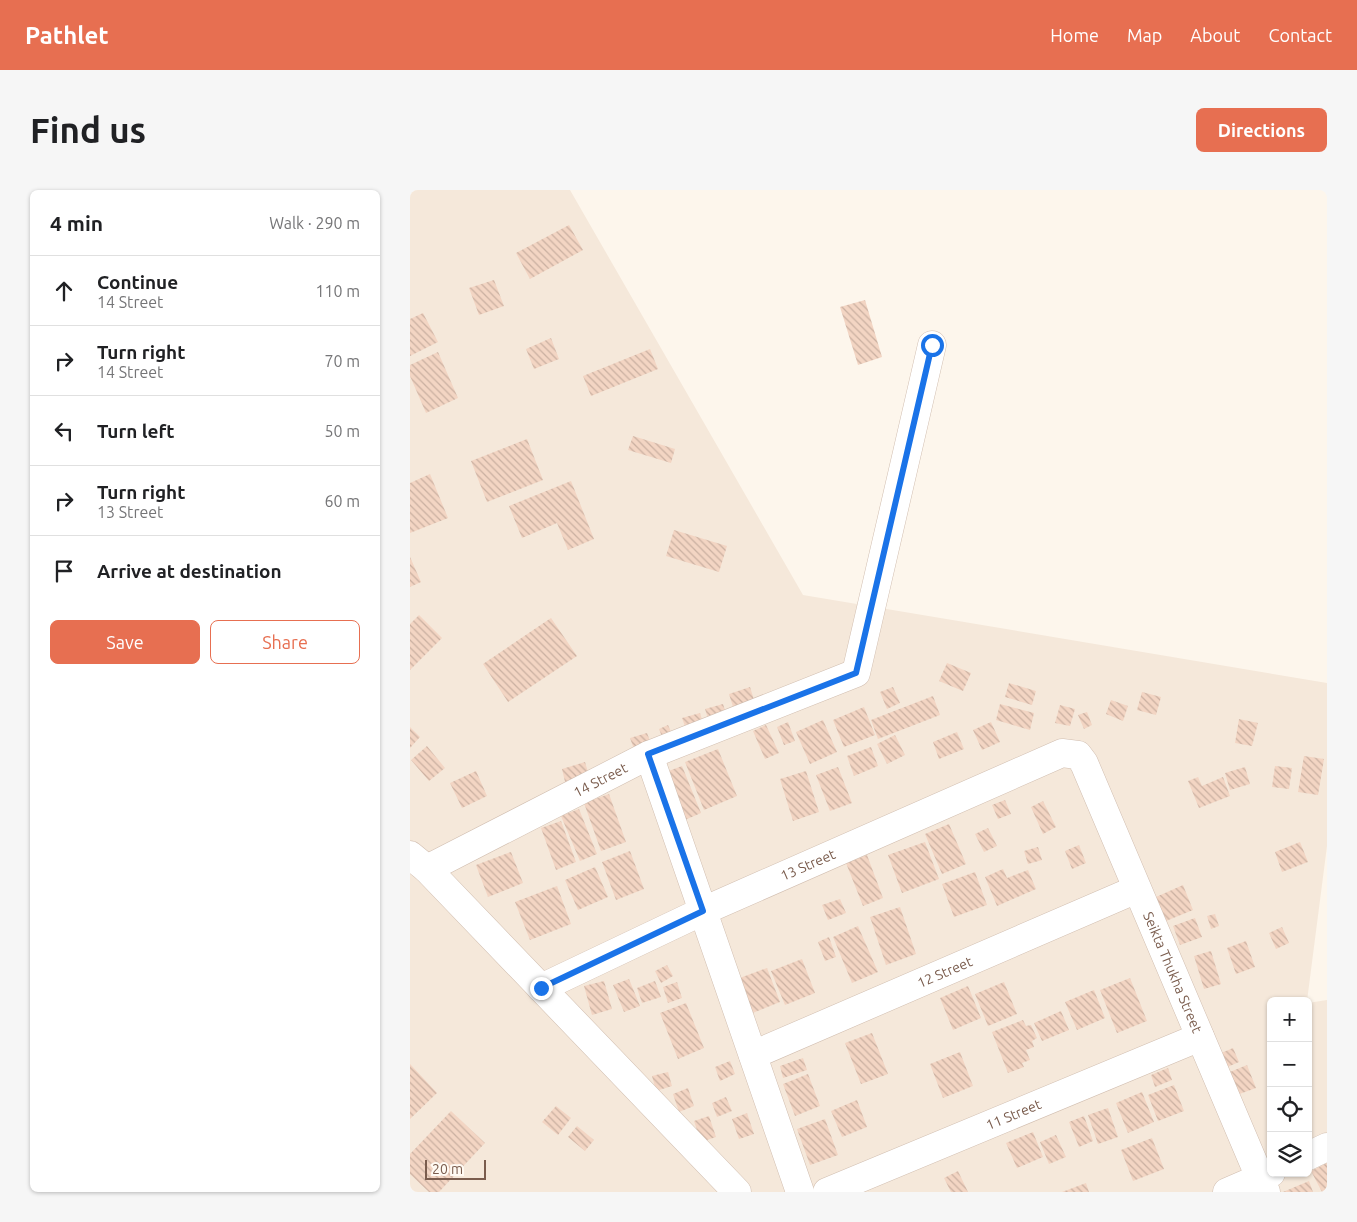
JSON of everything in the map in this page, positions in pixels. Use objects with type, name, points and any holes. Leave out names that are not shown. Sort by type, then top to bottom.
[{"type":"street","name":"14 Street","points":[[418,862],[648,754],[856,673],[932,345]]},
{"type":"street","name":"13 Street","points":[[541,988],[703,911],[1062,753],[1078,755]]},
{"type":"street","points":[[648,754],[800,1192]]},
{"type":"street","name":"Seikta Thukha Street","points":[[1078,755],[1084,763],[1200,1037],[1266,1181]]},
{"type":"street","points":[[418,862],[737,1192]]},
{"type":"street","name":"12 Street","points":[[753,1055],[1137,889]]},
{"type":"street","name":"11 Street","points":[[827,1192],[1200,1037]]},
{"type":"street","points":[[1312,1154],[1327,1147]]},
{"type":"street","points":[[1227,1192],[1266,1181]]},
{"type":"shaded area","points":[[410,190],[570,190],[803,595],[1327,683],[1327,846],[1308,997],[1267,997],[1267,1177],[1312,1177],[1312,1002],[1327,1000],[1327,1192],[410,1192]]},
{"type":"building","points":[[569,225],[583,250],[530,279],[516,253]]},
{"type":"building","points":[[494,280],[504,306],[479,315],[469,288]]},
{"type":"building","points":[[865,300],[882,357],[858,365],[840,307]]},
{"type":"building","points":[[423,313],[438,342],[410,356],[410,319]]},
{"type":"building","points":[[551,338],[559,359],[534,369],[526,349]]},
{"type":"building","points":[[650,349],[658,369],[591,396],[583,376]]},
{"type":"building","points":[[438,352],[458,398],[426,413],[410,376],[410,365]]},
{"type":"building","points":[[633,436],[675,449],[671,463],[628,450]]},
{"type":"building","points":[[527,439],[543,480],[487,502],[471,461]]},
{"type":"building","points":[[430,474],[448,518],[410,533],[410,483]]},
{"type":"building","points":[[571,481],[594,539],[568,550],[557,523],[522,538],[509,506]]},
{"type":"building","points":[[674,530],[727,546],[719,572],[666,556]]},
{"type":"building","points":[[410,557],[421,582],[410,587]]},
{"type":"building","points":[[419,615],[442,638],[410,670],[410,624]]},
{"type":"building","points":[[551,618],[577,656],[508,702],[483,664]]},
{"type":"building","points":[[947,663],[971,673],[963,691],[939,681]]},
{"type":"building","points":[[1009,683],[1036,691],[1032,705],[1005,697]]},
{"type":"building","points":[[750,687],[755,703],[734,710],[729,694]]},
{"type":"building","points":[[893,687],[900,703],[887,709],[880,692]]},
{"type":"building","points":[[1142,692],[1161,697],[1156,715],[1137,710]]},
{"type":"building","points":[[933,696],[940,715],[878,739],[871,720]]},
{"type":"building","points":[[1111,700],[1128,706],[1123,721],[1106,714]]},
{"type":"building","points":[[723,704],[727,717],[709,722],[705,709]]},
{"type":"building","points":[[1000,704],[1034,713],[1030,730],[996,720]]},
{"type":"building","points":[[1060,705],[1075,709],[1070,726],[1055,723]]},
{"type":"building","points":[[864,707],[875,735],[844,747],[833,720]]},
{"type":"building","points":[[1087,712],[1092,725],[1084,729],[1078,715]]},
{"type":"building","points":[[700,713],[704,726],[687,732],[682,718]]},
{"type":"building","points":[[1239,719],[1258,723],[1252,746],[1235,743]]},
{"type":"building","points":[[823,720],[837,752],[810,764],[796,732]]},
{"type":"building","points":[[788,722],[795,741],[784,745],[777,727]]},
{"type":"building","points":[[991,722],[1000,742],[982,750],[973,730]]},
{"type":"building","points":[[668,725],[672,734],[663,739],[659,729]]},
{"type":"building","points":[[766,725],[779,753],[765,759],[753,731]]},
{"type":"building","points":[[410,727],[420,737],[410,748]]},
{"type":"building","points":[[957,732],[964,749],[939,759],[933,742]]},
{"type":"building","points":[[647,733],[653,749],[636,755],[630,738]]},
{"type":"building","points":[[895,735],[905,755],[887,764],[877,744]]},
{"type":"building","points":[[427,746],[445,768],[429,781],[411,760]]},
{"type":"building","points":[[871,747],[878,766],[854,776],[847,756]]},
{"type":"building","points":[[718,749],[737,796],[704,810],[685,762]]},
{"type":"building","points":[[1304,756],[1324,759],[1318,795],[1298,792]]},
{"type":"building","points":[[585,762],[590,779],[566,786],[562,769]]},
{"type":"building","points":[[682,766],[701,813],[678,823],[658,775]]},
{"type":"building","points":[[1275,766],[1292,768],[1289,789],[1272,787]]},
{"type":"building","points":[[838,767],[852,803],[830,811],[816,775]]},
{"type":"building","points":[[1245,767],[1250,784],[1230,790],[1225,773]]},
{"type":"building","points":[[476,771],[487,796],[462,808],[450,783]]},
{"type":"building","points":[[806,771],[819,812],[793,821],[780,779]]},
{"type":"building","points":[[1198,777],[1202,786],[1223,777],[1230,796],[1199,808],[1188,781]]},
{"type":"building","points":[[609,794],[626,842],[601,851],[584,803]]},
{"type":"building","points":[[1005,800],[1011,814],[998,819],[992,805]]},
{"type":"building","points":[[1043,801],[1056,827],[1043,834],[1031,807]]},
{"type":"building","points":[[579,809],[597,854],[580,861],[561,816]]},
{"type":"building","points":[[561,821],[576,862],[556,870],[541,828]]},
{"type":"building","points":[[949,824],[966,864],[942,874],[925,834]]},
{"type":"building","points":[[988,828],[997,846],[984,852],[975,834]]},
{"type":"building","points":[[925,842],[939,879],[902,893],[888,855]]},
{"type":"building","points":[[1300,842],[1308,862],[1282,872],[1275,852]]},
{"type":"building","points":[[1079,845],[1086,863],[1072,869],[1065,851]]},
{"type":"building","points":[[1038,847],[1042,860],[1028,864],[1024,851]]},
{"type":"building","points":[[630,851],[644,889],[616,900],[602,862]]},
{"type":"building","points":[[511,852],[523,883],[488,897],[476,865]]},
{"type":"building","points":[[867,855],[883,898],[863,906],[846,863]]},
{"type":"building","points":[[595,867],[608,897],[578,910],[565,880]]},
{"type":"building","points":[[1003,869],[1007,878],[1028,870],[1036,889],[997,906],[985,877]]},
{"type":"building","points":[[975,872],[987,905],[954,917],[942,884]]},
{"type":"building","points":[[1183,885],[1193,910],[1166,921],[1156,897]]},
{"type":"building","points":[[557,886],[571,924],[530,940],[515,902]]},
{"type":"building","points":[[840,899],[846,913],[828,920],[822,905]]},
{"type":"building","points":[[900,907],[916,954],[886,965],[870,917]]},
{"type":"building","points":[[1215,914],[1219,926],[1211,929],[1207,916]]},
{"type":"building","points":[[1195,918],[1202,937],[1180,945],[1173,926]]},
{"type":"building","points":[[858,926],[878,972],[852,983],[833,937]]},
{"type":"building","points":[[1282,927],[1289,943],[1276,949],[1269,933]]},
{"type":"building","points":[[829,937],[836,957],[825,961],[818,942]]},
{"type":"building","points":[[1246,941],[1255,967],[1236,974],[1227,948]]},
{"type":"building","points":[[1211,951],[1221,984],[1204,989],[1194,956]]},
{"type":"building","points":[[802,959],[815,993],[785,1005],[771,971]]},
{"type":"building","points":[[667,965],[673,976],[661,983],[655,971]]},
{"type":"building","points":[[767,968],[780,1002],[750,1014],[737,979]]},
{"type":"building","points":[[1130,978],[1147,1021],[1117,1033],[1100,990]]},
{"type":"building","points":[[629,979],[640,1006],[624,1012],[613,985]]},
{"type":"building","points":[[604,981],[612,1009],[592,1015],[584,986]]},
{"type":"building","points":[[655,981],[661,997],[642,1003],[637,988]]},
{"type":"building","points":[[677,982],[682,998],[668,1003],[663,987]]},
{"type":"building","points":[[1004,982],[1017,1014],[988,1026],[975,994]]},
{"type":"building","points":[[968,986],[981,1018],[953,1030],[940,998]]},
{"type":"building","points":[[1094,990],[1105,1018],[1077,1030],[1065,1002]]},
{"type":"building","points":[[686,1003],[704,1048],[678,1059],[660,1013]]},
{"type":"building","points":[[1061,1011],[1069,1030],[1042,1041],[1034,1023]]},
{"type":"building","points":[[1023,1020],[1026,1026],[1031,1025],[1037,1038],[1032,1041],[1034,1047],[1026,1050],[1030,1060],[1022,1063],[1024,1067],[1008,1073],[992,1032]]},
{"type":"building","points":[[872,1033],[888,1074],[861,1084],[845,1043]]},
{"type":"building","points":[[1233,1048],[1239,1062],[1225,1068],[1219,1054]]},
{"type":"building","points":[[960,1052],[973,1086],[943,1098],[930,1064]]},
{"type":"building","points":[[803,1058],[807,1070],[783,1078],[780,1066]]},
{"type":"building","points":[[730,1061],[735,1074],[720,1081],[715,1067]]},
{"type":"building","points":[[410,1064],[437,1093],[410,1119]]},
{"type":"building","points":[[1247,1065],[1256,1088],[1234,1096],[1225,1074]]},
{"type":"building","points":[[1168,1068],[1172,1080],[1155,1087],[1151,1075]]},
{"type":"building","points":[[668,1072],[672,1086],[656,1091],[652,1076]]},
{"type":"building","points":[[808,1074],[820,1106],[795,1116],[783,1084]]},
{"type":"building","points":[[1174,1085],[1184,1111],[1158,1121],[1148,1095]]},
{"type":"building","points":[[688,1088],[694,1106],[679,1112],[673,1094]]},
{"type":"building","points":[[1142,1092],[1154,1122],[1128,1133],[1116,1103]]},
{"type":"building","points":[[726,1097],[732,1111],[717,1117],[712,1103]]},
{"type":"building","points":[[857,1100],[867,1127],[842,1137],[831,1111]]},
{"type":"building","points":[[556,1106],[571,1118],[558,1135],[542,1122]]},
{"type":"building","points":[[1108,1108],[1118,1137],[1098,1144],[1088,1115]]},
{"type":"building","points":[[451,1111],[485,1143],[439,1192],[429,1192],[410,1174],[410,1154]]},
{"type":"building","points":[[747,1113],[754,1134],[739,1139],[732,1119]]},
{"type":"building","points":[[709,1116],[716,1137],[701,1142],[694,1121]]},
{"type":"building","points":[[1084,1116],[1093,1141],[1079,1147],[1069,1122]]},
{"type":"building","points":[[825,1119],[838,1155],[810,1165],[797,1129]]},
{"type":"building","points":[[577,1126],[594,1140],[585,1151],[568,1137]]},
{"type":"building","points":[[1033,1132],[1043,1157],[1017,1168],[1006,1143]]},
{"type":"building","points":[[1056,1135],[1066,1157],[1049,1164],[1040,1142]]},
{"type":"building","points":[[1152,1138],[1164,1169],[1133,1181],[1121,1150]]},
{"type":"building","points":[[1327,1163],[1327,1192],[1322,1192],[1312,1170]]},
{"type":"building","points":[[958,1171],[968,1192],[951,1192],[944,1178]]},
{"type":"building","points":[[1309,1181],[1313,1192],[1283,1192]]},
{"type":"building","points":[[1086,1183],[1089,1192],[1062,1192]]},
{"type":"route","points":[[541,988],[703,911],[648,754],[856,673],[932,345]]}]
